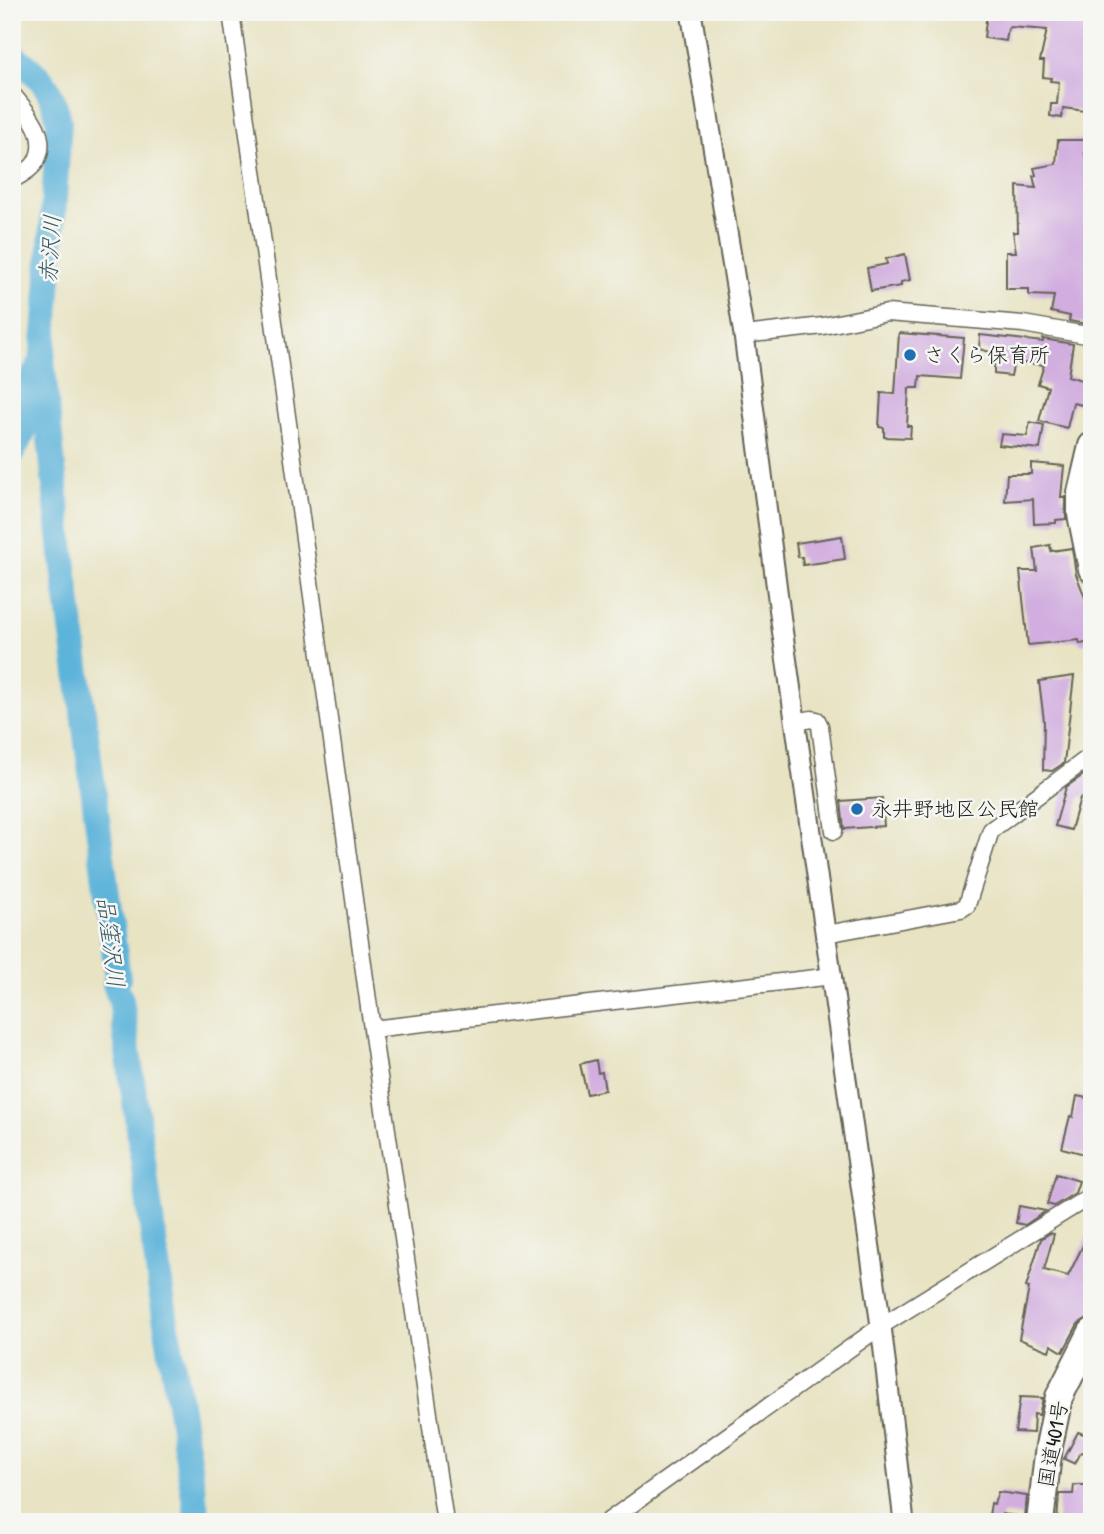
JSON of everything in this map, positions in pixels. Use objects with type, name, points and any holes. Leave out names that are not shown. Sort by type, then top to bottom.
[{"type":"highway","points":[[1092,446],[1081,493],[1092,569]]},
{"type":"highway","name":"国道401号","points":[[1040,1522],[1049,1446],[1059,1396],[1088,1347]]},
{"type":"street","points":[[231,12],[372,1029],[445,1522]]},
{"type":"street","points":[[691,12],[744,335],[795,722],[881,1326],[904,1522]]},
{"type":"street","points":[[12,94],[30,115],[38,131],[40,146],[34,165],[12,180]]},
{"type":"street","points":[[744,335],[823,326],[887,313],[1023,324],[1092,336]]},
{"type":"street","points":[[795,722],[812,719],[817,720],[820,726],[834,831]]},
{"type":"street","points":[[827,934],[961,909],[967,905],[991,830],[1092,755]]},
{"type":"street","points":[[372,1029],[833,976]]},
{"type":"street","points":[[607,1522],[881,1326],[1092,1195]]},
{"type":"building","points":[[987,12],[1059,17],[1059,12],[1092,12],[1092,109],[1086,108],[1085,111],[1063,108],[1062,118],[1050,116],[1051,104],[1057,104],[1059,82],[1043,77],[1044,61],[1040,61],[1047,30],[1010,27],[1006,41],[984,38]]},
{"type":"building","points":[[1058,140],[1085,140],[1085,156],[1091,156],[1091,201],[1088,201],[1090,218],[1086,218],[1092,254],[1092,325],[1069,321],[1070,316],[1051,312],[1054,296],[1029,295],[1029,289],[1006,289],[1006,252],[1016,252],[1013,232],[1018,232],[1017,186],[1036,188],[1034,168],[1056,164]]},
{"type":"building","points":[[905,254],[910,280],[901,282],[901,286],[871,291],[867,268],[887,264],[886,259]]},
{"type":"building","points":[[899,333],[964,338],[960,379],[920,376],[919,388],[909,388],[907,426],[911,426],[910,438],[884,437],[884,428],[879,427],[881,393],[895,394]]},
{"type":"building","points":[[980,335],[1073,344],[1068,376],[1092,383],[1092,395],[1090,394],[1087,406],[1073,403],[1067,428],[1039,421],[1048,387],[1038,384],[1044,365],[1014,362],[1011,376],[994,374],[994,353],[979,349]]},
{"type":"building","points":[[1030,422],[1044,425],[1040,449],[999,445],[1001,434],[1027,436]]},
{"type":"building","points":[[1031,463],[1064,466],[1061,497],[1065,497],[1066,519],[1056,520],[1056,523],[1034,524],[1033,499],[1005,501],[1007,474],[1031,474]]},
{"type":"building","points":[[842,536],[845,559],[803,565],[802,557],[798,557],[796,543]]},
{"type":"building","points":[[1050,545],[1051,551],[1072,548],[1076,574],[1092,616],[1092,642],[1080,644],[1079,640],[1028,645],[1020,571],[1037,571],[1034,548]]},
{"type":"building","points":[[1074,676],[1064,763],[1052,771],[1043,770],[1044,721],[1039,681]]},
{"type":"building","points":[[1092,769],[1092,791],[1080,798],[1071,830],[1055,826],[1066,787]]},
{"type":"building","points":[[882,798],[884,826],[844,829],[841,801]]},
{"type":"building","points":[[596,1060],[598,1073],[602,1072],[605,1090],[587,1094],[580,1064]]},
{"type":"building","points":[[1077,1096],[1092,1099],[1092,1156],[1062,1148]]},
{"type":"building","points":[[1056,1174],[1079,1181],[1075,1193],[1054,1206],[1047,1204]]},
{"type":"building","points":[[1019,1206],[1046,1211],[1025,1225],[1016,1223]]},
{"type":"building","points":[[1092,1227],[1092,1308],[1089,1317],[1078,1324],[1063,1352],[1051,1345],[1049,1351],[1019,1339],[1029,1288],[1026,1287],[1041,1239],[1050,1233],[1054,1234],[1044,1270],[1068,1276]]},
{"type":"building","points":[[1020,1397],[1043,1398],[1039,1415],[1034,1414],[1033,1433],[1015,1432]]},
{"type":"building","points":[[1078,1432],[1092,1437],[1092,1455],[1081,1452],[1075,1464],[1064,1459]]},
{"type":"building","points":[[1074,1485],[1092,1485],[1092,1509],[1088,1509],[1088,1522],[1057,1522],[1059,1494],[1073,1494]]},
{"type":"building","points":[[998,1492],[1027,1496],[1025,1517],[1002,1514],[1001,1522],[988,1522],[991,1503],[994,1504]]},
{"type":"waterway","name":"赤沢川","points":[[12,55],[44,83],[53,100],[59,122],[42,361],[25,393],[27,424],[12,453]]},
{"type":"waterway","name":"品窪沢川","points":[[42,361],[61,544],[118,979],[115,984],[121,1000],[160,1285],[198,1522]]},
{"type":"place","name":"さくら保育所","points":[[910,355]]},
{"type":"place","name":"永井野地区公民館","points":[[857,809]]}]
